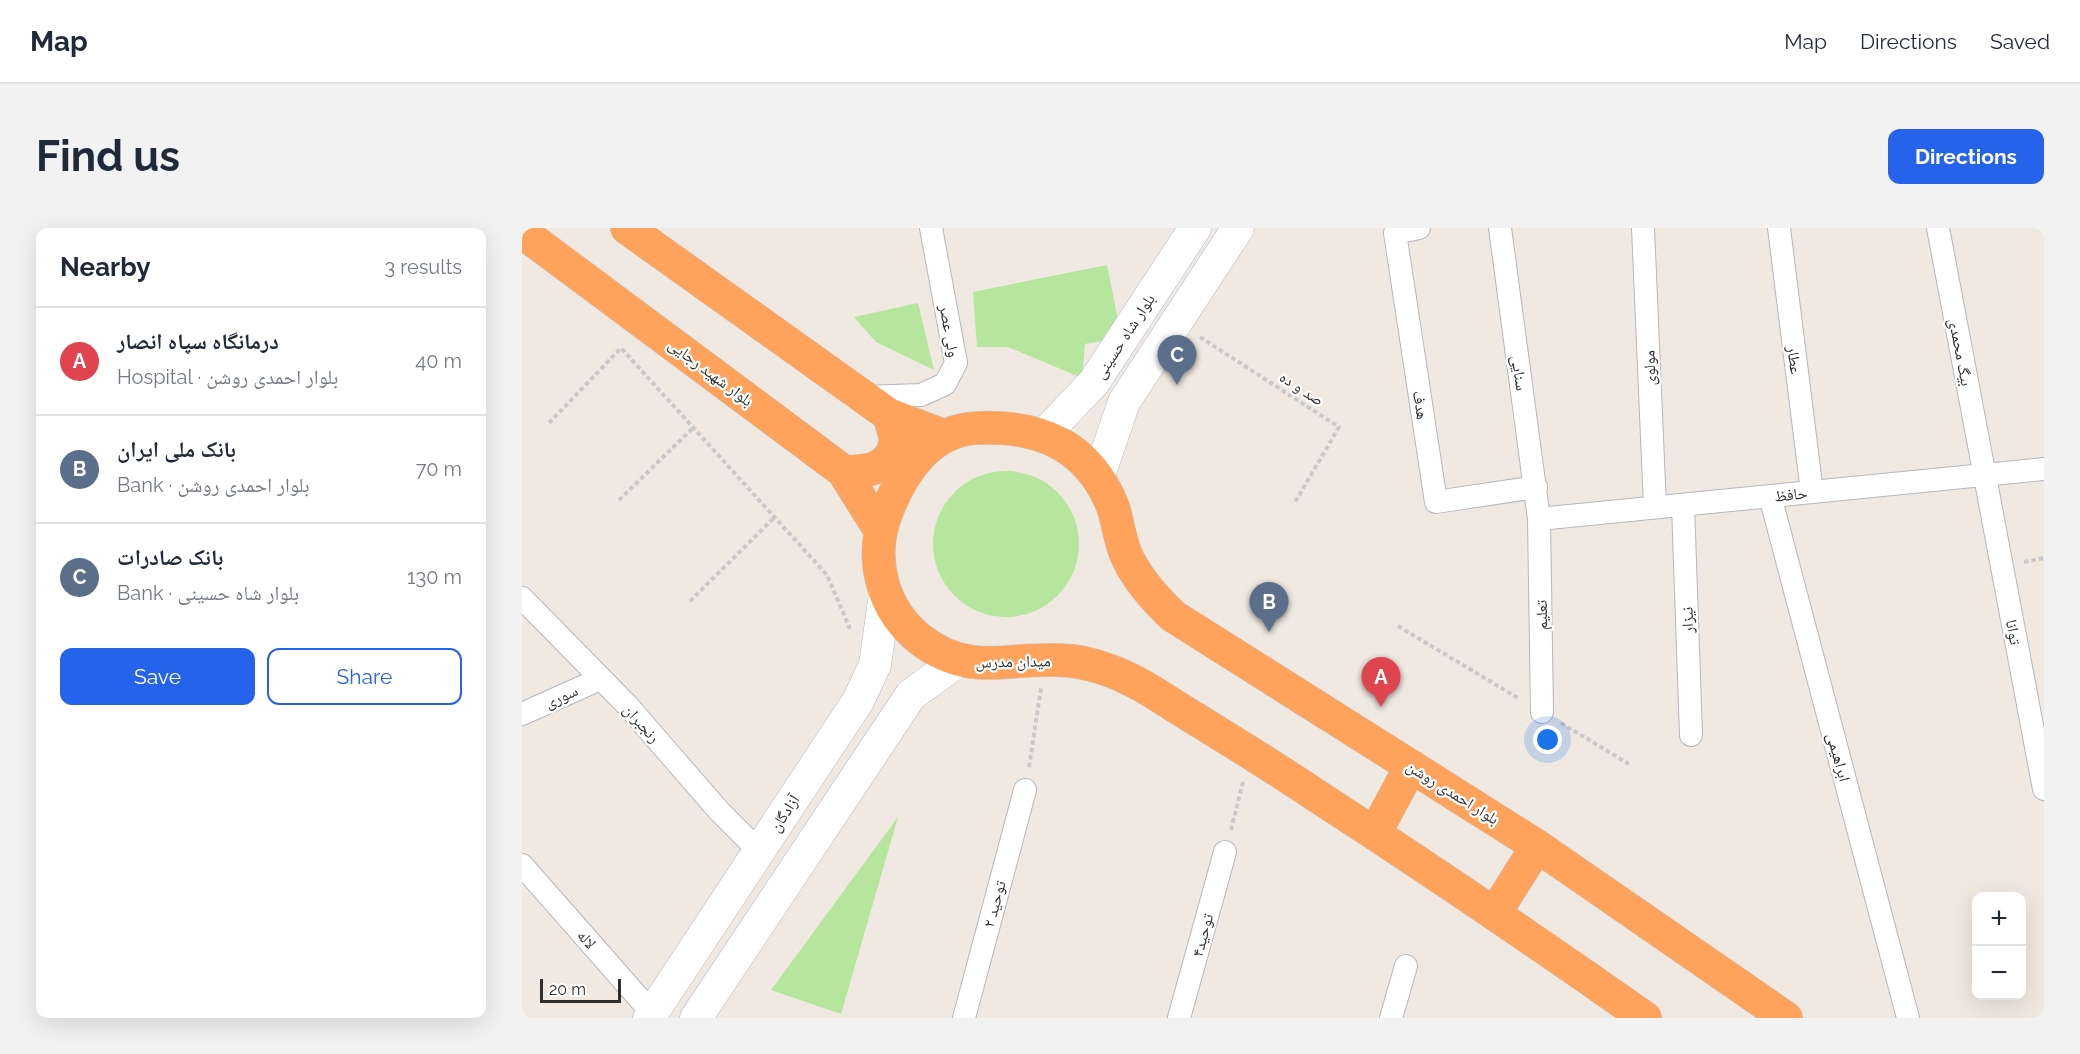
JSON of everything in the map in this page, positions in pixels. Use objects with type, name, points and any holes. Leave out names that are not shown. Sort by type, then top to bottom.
[{"type":"highway","points":[[627,228],[877,406],[944,436]]},
{"type":"highway","name":"بلوار شهید رجایی","points":[[522,232],[843,471],[880,531]]},
{"type":"highway","points":[[843,471],[865,473],[884,463],[895,443],[877,406]]},
{"type":"highway","name":"میدان مدرس","points":[[1059,661],[979,664],[959,660],[921,640],[892,610],[885,594],[878,560],[880,531],[896,487],[906,472],[920,456],[944,436],[971,428],[1007,427],[1043,436],[1074,453],[1098,478],[1114,510],[1128,560]]},
{"type":"highway","name":"بلوار احمدی روشن","points":[[1128,560],[1148,590],[1173,615],[1537,846],[1786,1018]]},
{"type":"highway","points":[[1059,661],[1130,679],[1375,833],[1495,912],[1645,1018]]},
{"type":"highway","points":[[1375,833],[1411,766]]},
{"type":"highway","points":[[1495,912],[1537,846]]},
{"type":"street","name":"ولی عصر","points":[[877,406],[921,395],[945,384],[956,363],[931,228]]},
{"type":"street","name":"بلوار شاه حسینی","points":[[1043,436],[1094,382],[1195,228]]},
{"type":"street","points":[[1098,478],[1124,402],[1238,228]]},
{"type":"street","name":"هدف","points":[[1419,228],[1395,233],[1436,502],[1536,487]]},
{"type":"street","name":"سنایی","points":[[1500,228],[1539,519]]},
{"type":"street","name":"مولوی","points":[[1643,228],[1655,507]]},
{"type":"street","name":"عطار","points":[[1779,228],[1812,492]]},
{"type":"street","name":"بیگ محمدی","points":[[1938,228],[1984,475]]},
{"type":"street","name":"حافظ","points":[[1539,519],[2044,469]]},
{"type":"street","name":"توانا","points":[[1984,475],[2044,789]]},
{"type":"street","name":"ابراهیمی","points":[[1770,496],[1908,1018]]},
{"type":"street","name":"نیزار","points":[[1683,505],[1691,735]]},
{"type":"street","name":"تعلیم","points":[[1539,519],[1542,712]]},
{"type":"street","name":"آزادگان","points":[[651,1015],[858,701],[875,665],[885,594]]},
{"type":"street","name":"رنجبران","points":[[522,598],[600,679],[719,811],[759,850]]},
{"type":"street","points":[[696,1018],[911,695],[959,660]]},
{"type":"street","name":"سوری","points":[[522,714],[600,679]]},
{"type":"street","name":"توحید ۲","points":[[964,1018],[1025,790]]},
{"type":"street","name":"توحید۴","points":[[1179,1018],[1225,852]]},
{"type":"street","name":"لاله","points":[[522,865],[651,1015]]},
{"type":"street","points":[[1392,1018],[1406,966]]},
{"type":"path","name":"صد و ده","points":[[1176,322],[1339,427],[1294,504]]},
{"type":"path","points":[[549,423],[621,348],[826,575],[851,632]]},
{"type":"path","points":[[619,500],[693,428]]},
{"type":"path","points":[[690,601],[775,517]]},
{"type":"path","points":[[1398,626],[1629,764]]},
{"type":"path","points":[[1025,790],[1059,661]]},
{"type":"path","points":[[1225,852],[1251,753]]},
{"type":"green space","points":[[1107,265],[1117,315],[1111,339],[1085,344],[1082,378],[1008,347],[977,347],[973,292]]},
{"type":"green space","points":[[918,303],[934,370],[876,342],[854,317]]},
{"type":"green space","points":[[1006,471],[1034,476],[1058,492],[1074,516],[1079,544],[1074,572],[1058,596],[1034,612],[1006,617],[978,612],[954,596],[938,572],[933,544],[938,516],[954,492],[978,476]]},
{"type":"green space","points":[[898,817],[841,1014],[771,990]]},
{"type":"place","name":"بانک صادرات","points":[[1177,385]]},
{"type":"place","name":"بانک ملی ایران","points":[[1269,632]]},
{"type":"place","name":"درمانگاه سپاه انصار","points":[[1381,707]]}]
